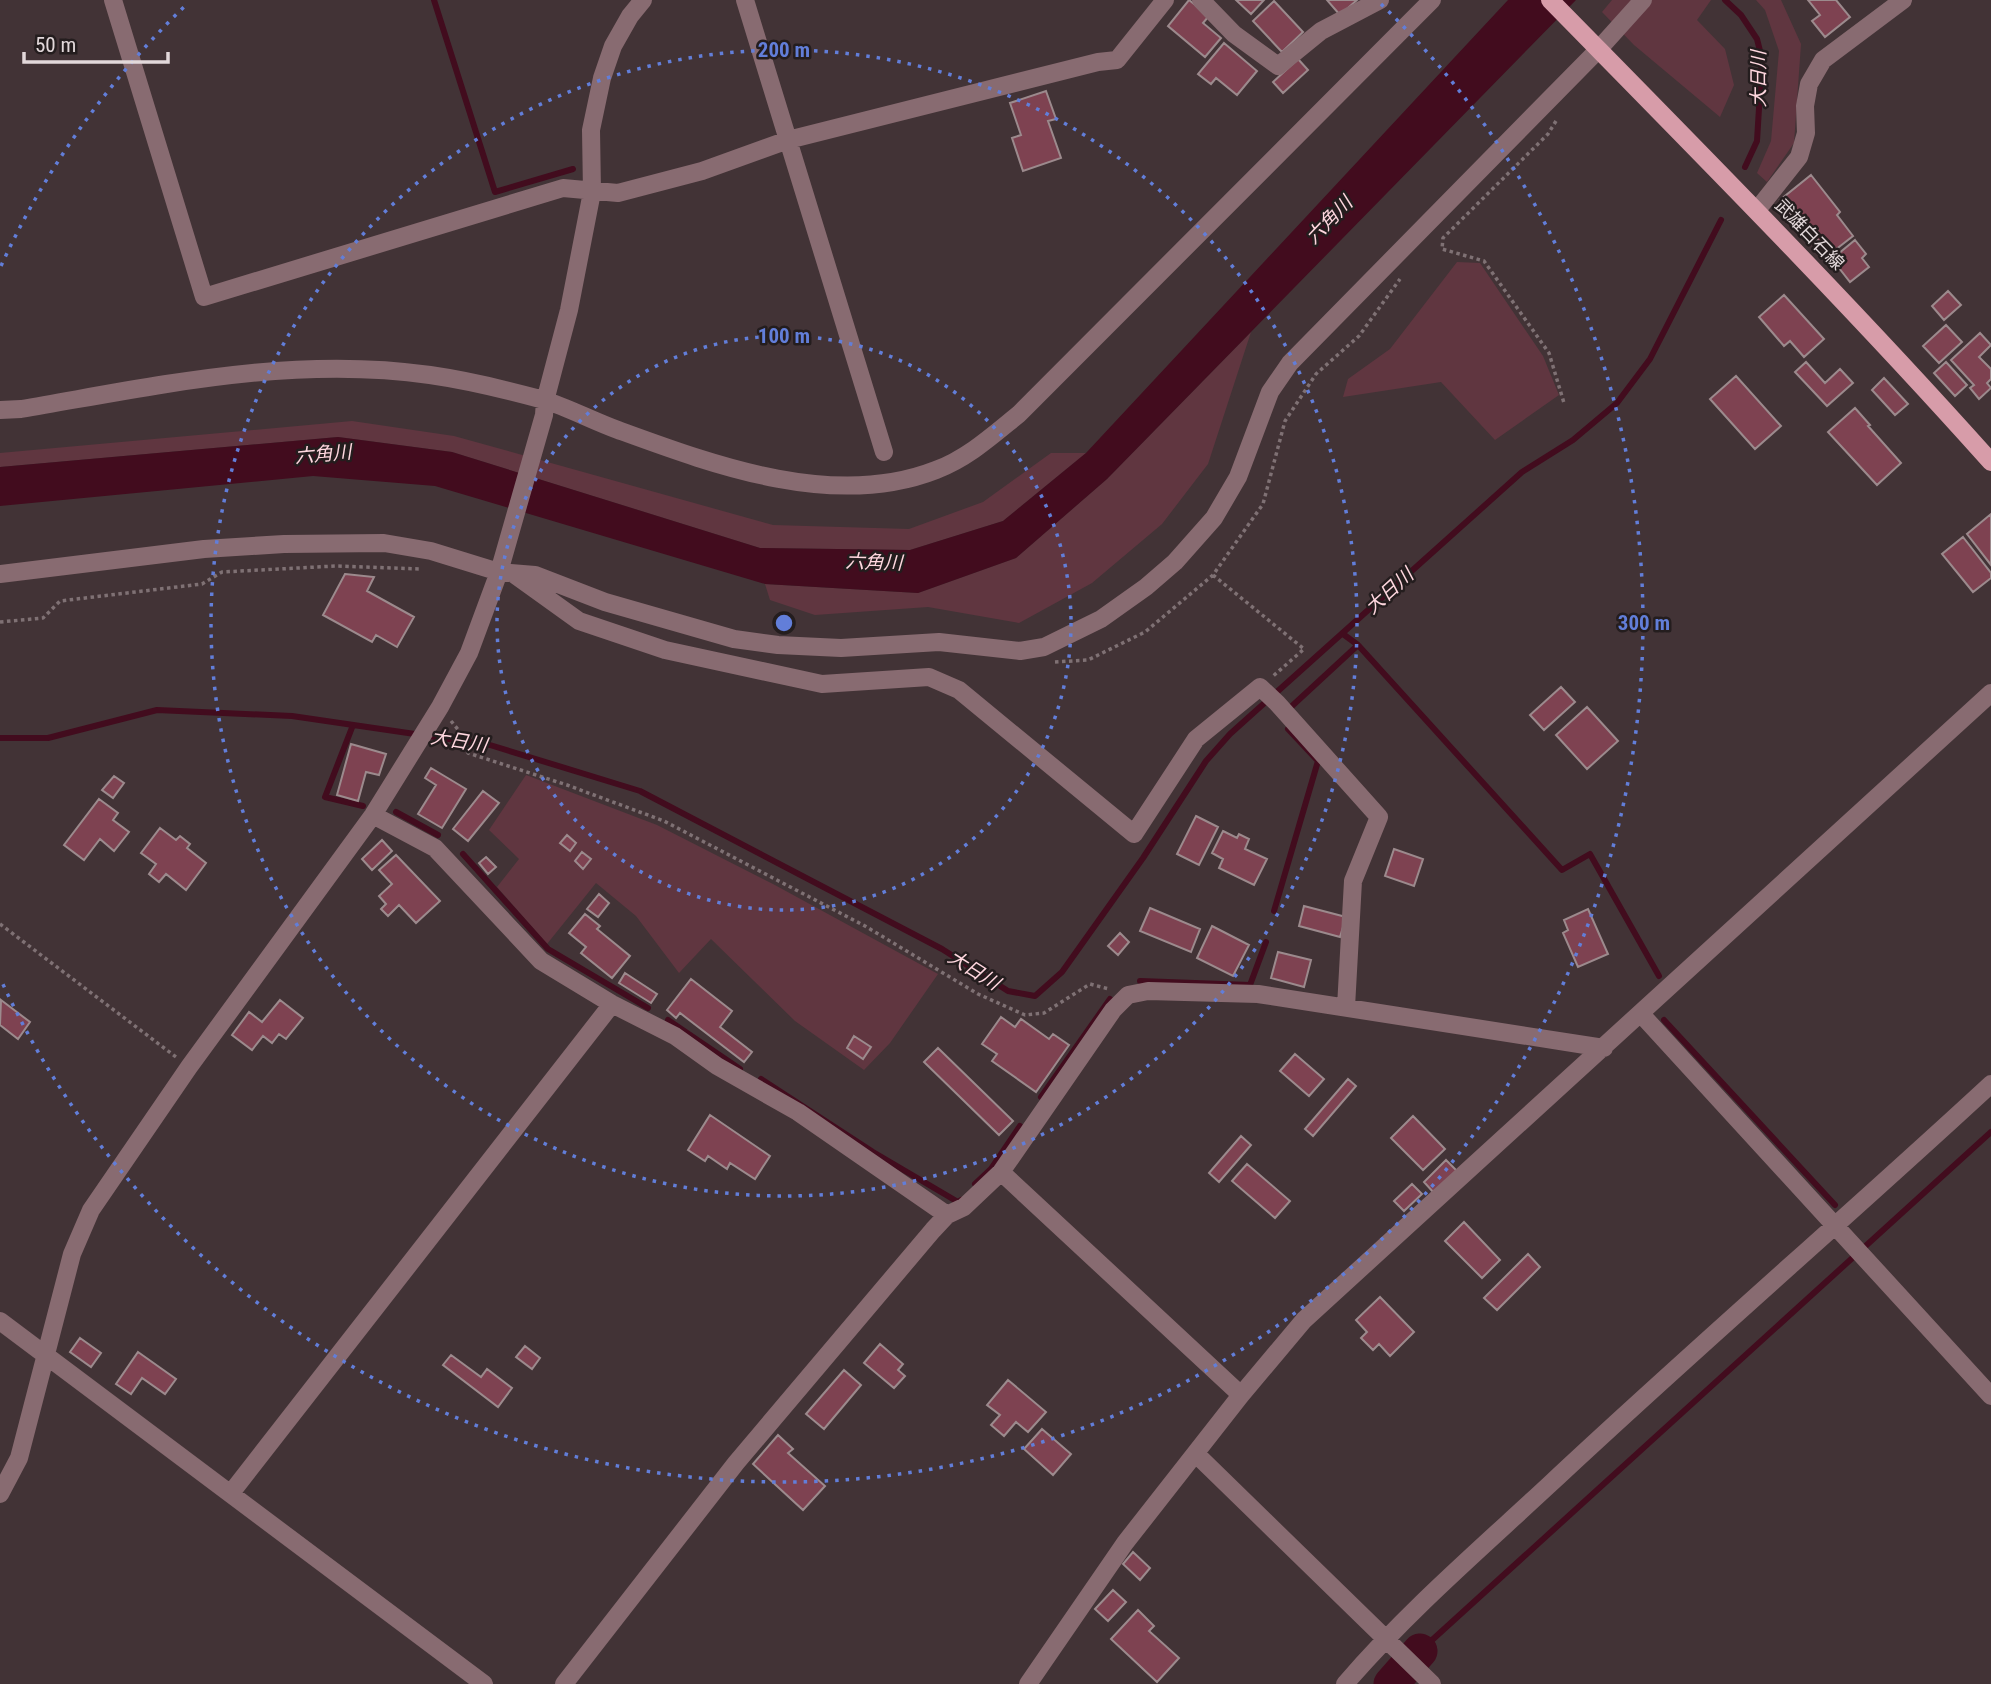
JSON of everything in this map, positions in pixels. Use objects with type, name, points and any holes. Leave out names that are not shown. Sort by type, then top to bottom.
[{"type":"main road","name":"武雄白石線","points":[[1550,0],[1757,210],[1991,461]]},
{"type":"street","points":[[113,0],[204,297],[563,187],[618,193],[702,171],[788,140],[1098,62],[1117,60],[1165,0]]},
{"type":"street","points":[[0,1494],[19,1458],[72,1254],[91,1210],[189,1067],[373,815],[429,725],[469,653],[505,569],[569,310],[592,192],[591,130],[602,78],[613,46],[630,16],[643,0]]},
{"type":"street","points":[[746,0],[884,452]]},
{"type":"street","points":[[1201,0],[1234,34],[1278,66],[1321,31],[1383,1]]},
{"type":"street","points":[[0,410],[21,409],[234,373],[328,368],[430,375],[618,430],[717,463],[799,484],[892,482],[936,470],[972,451],[1019,414],[1432,0]]},
{"type":"street","points":[[0,574],[204,549],[356,542],[431,551],[535,575],[665,621],[734,639],[778,645],[841,648],[939,642],[1020,651],[1044,647],[1101,620],[1146,587],[1183,553],[1214,518],[1238,477],[1270,392],[1290,363],[1595,46],[1643,0]]},
{"type":"street","points":[[1757,210],[1799,157],[1806,133],[1805,106],[1809,84],[1823,60],[1903,0]]},
{"type":"street","points":[[505,569],[579,621],[665,650],[822,684],[929,677],[959,690],[1134,835],[1196,740],[1267,694],[1378,817],[1353,881],[1346,1007]]},
{"type":"street","points":[[1028,1684],[1125,1543],[1241,1395],[1304,1320],[1991,693]]},
{"type":"street","points":[[373,815],[435,848],[541,961],[675,1036],[717,1066],[799,1112],[947,1215]]},
{"type":"street","points":[[564,1684],[736,1463],[947,1215],[964,1207],[1001,1172],[1113,1010],[1128,995],[1148,991],[1258,994],[1604,1048]]},
{"type":"street","points":[[231,1493],[612,1003]]},
{"type":"street","points":[[1641,1014],[1991,1396]]},
{"type":"street","points":[[1345,1684],[1385,1637],[1604,1433],[1991,1084]]},
{"type":"street","points":[[1001,1172],[1241,1395]]},
{"type":"street","points":[[0,1321],[484,1684]]},
{"type":"street","points":[[1196,1454],[1426,1678]]},
{"type":"path","points":[[1563,110],[1548,134],[1443,238],[1442,249],[1484,261],[1549,354],[1564,403]]},
{"type":"path","points":[[0,622],[43,618],[60,601],[202,584],[222,572],[336,566],[431,569]]},
{"type":"path","points":[[1213,575],[1304,649],[1267,694]]},
{"type":"path","points":[[460,732],[468,753],[567,785],[664,821],[865,926],[978,994],[1025,1015],[1044,1013],[1090,984],[1128,995]]},
{"type":"path","points":[[0,924],[189,1067]]},
{"type":"shaded area","points":[[1612,0],[1711,0],[1697,20],[1725,49],[1734,85],[1720,117],[1634,45],[1602,12]]},
{"type":"shaded area","points":[[1756,0],[1781,0],[1801,44],[1794,143],[1767,182],[1757,173],[1771,141],[1779,51],[1765,10]]},
{"type":"shaded area","points":[[1457,262],[1480,263],[1543,356],[1559,395],[1495,440],[1441,382],[1343,397],[1348,379],[1390,349]]},
{"type":"shaded area","points":[[1251,332],[1208,464],[1162,524],[1092,583],[1019,623],[928,607],[815,615],[770,600],[765,584],[918,593],[1016,558],[1107,479]]},
{"type":"shaded area","points":[[352,421],[454,436],[773,525],[909,529],[983,502],[1051,453],[1086,453],[1003,521],[910,550],[760,548],[452,452],[338,437],[0,467],[0,453]]},
{"type":"shaded area","points":[[526,775],[657,825],[773,884],[938,974],[890,1043],[864,1070],[795,1021],[711,939],[679,973],[636,916],[596,883],[547,944],[497,887],[519,859],[489,830]]},
{"type":"water","name":"六角川","points":[[1508,0],[1576,0],[1107,479],[1016,558],[918,593],[765,584],[435,486],[313,476],[0,506],[0,467],[338,437],[452,452],[760,548],[910,550],[1003,521],[1086,453]]},
{"type":"building","points":[[1189,0],[1209,16],[1203,23],[1221,38],[1205,57],[1168,26]]},
{"type":"building","points":[[1236,0],[1264,0],[1251,14]]},
{"type":"building","points":[[1327,0],[1357,0],[1340,15]]},
{"type":"building","points":[[1808,0],[1836,0],[1850,17],[1825,37],[1812,21],[1820,15]]},
{"type":"building","points":[[1274,1],[1303,32],[1282,52],[1253,21]]},
{"type":"building","points":[[1224,43],[1257,71],[1237,95],[1216,78],[1211,84],[1198,74]]},
{"type":"building","points":[[1298,59],[1308,70],[1283,93],[1273,82]]},
{"type":"building","points":[[1046,91],[1056,119],[1048,121],[1061,158],[1023,171],[1012,138],[1021,135],[1010,103]]},
{"type":"building","points":[[1811,175],[1840,212],[1837,215],[1853,236],[1830,254],[1817,239],[1812,243],[1804,232],[1809,228],[1798,215],[1794,218],[1780,200]]},
{"type":"building","points":[[1855,240],[1866,254],[1862,258],[1869,267],[1850,282],[1832,259]]},
{"type":"building","points":[[1948,291],[1961,305],[1944,320],[1932,306]]},
{"type":"building","points":[[1784,295],[1824,339],[1804,357],[1790,341],[1784,346],[1759,317]]},
{"type":"building","points":[[1946,325],[1962,342],[1939,363],[1923,346]]},
{"type":"building","points":[[1980,333],[1991,345],[1979,357],[1991,369],[1991,379],[1987,383],[1991,388],[1979,399],[1970,388],[1974,385],[1951,360]]},
{"type":"building","points":[[1806,362],[1825,383],[1840,369],[1853,383],[1827,406],[1795,372]]},
{"type":"building","points":[[1946,362],[1967,385],[1955,396],[1934,373]]},
{"type":"building","points":[[1736,376],[1781,426],[1755,449],[1710,399]]},
{"type":"building","points":[[1884,378],[1908,404],[1895,415],[1872,390]]},
{"type":"building","points":[[1855,408],[1901,463],[1877,485],[1828,432]]},
{"type":"building","points":[[1991,514],[1991,565],[1967,534]]},
{"type":"building","points":[[1963,537],[1991,573],[1991,578],[1973,592],[1942,554]]},
{"type":"building","points":[[345,574],[374,577],[367,591],[414,617],[397,647],[376,635],[372,642],[323,615]]},
{"type":"building","points":[[1561,687],[1575,702],[1544,730],[1530,715]]},
{"type":"building","points":[[1587,707],[1618,741],[1587,769],[1556,735]]},
{"type":"building","points":[[351,744],[386,754],[379,775],[366,772],[358,801],[337,795]]},
{"type":"building","points":[[431,768],[466,789],[442,828],[418,814],[436,785],[425,778]]},
{"type":"building","points":[[114,776],[124,783],[113,798],[102,790]]},
{"type":"building","points":[[483,791],[499,803],[468,841],[453,829]]},
{"type":"building","points":[[99,799],[118,813],[113,820],[129,832],[114,851],[100,839],[84,860],[64,845]]},
{"type":"building","points":[[1196,816],[1218,827],[1199,865],[1177,854]]},
{"type":"building","points":[[160,828],[176,840],[180,836],[190,844],[187,848],[206,863],[186,890],[166,874],[159,882],[149,874],[156,864],[141,853]]},
{"type":"building","points":[[1223,831],[1237,838],[1239,834],[1249,839],[1245,849],[1267,859],[1254,885],[1219,868],[1223,859],[1212,853]]},
{"type":"building","points":[[567,835],[576,843],[570,851],[560,843]]},
{"type":"building","points":[[382,840],[392,851],[372,870],[362,859]]},
{"type":"building","points":[[1394,849],[1423,859],[1414,886],[1385,876]]},
{"type":"building","points":[[582,852],[591,859],[583,869],[575,861]]},
{"type":"building","points":[[396,855],[440,901],[416,923],[399,905],[388,916],[381,909],[386,904],[379,896],[392,884],[379,870]]},
{"type":"building","points":[[486,857],[496,867],[488,874],[479,863]]},
{"type":"building","points":[[599,894],[609,903],[598,917],[587,909]]},
{"type":"building","points":[[1304,906],[1346,917],[1340,937],[1299,926]]},
{"type":"building","points":[[1150,908],[1200,929],[1191,952],[1140,931]]},
{"type":"building","points":[[1588,909],[1608,954],[1578,967],[1563,933],[1568,930],[1564,920]]},
{"type":"building","points":[[585,914],[600,926],[597,929],[630,956],[612,978],[581,953],[586,947],[569,933]]},
{"type":"building","points":[[1212,926],[1249,945],[1233,976],[1197,958]]},
{"type":"building","points":[[1120,933],[1129,942],[1118,955],[1108,946]]},
{"type":"building","points":[[1278,952],[1311,960],[1304,987],[1271,978]]},
{"type":"building","points":[[625,973],[657,994],[651,1003],[619,983]]},
{"type":"building","points":[[691,979],[732,1011],[720,1027],[752,1052],[744,1062],[680,1013],[676,1018],[667,1010]]},
{"type":"building","points":[[1,1000],[30,1022],[18,1039],[0,1025]]},
{"type":"building","points":[[280,1000],[303,1018],[286,1039],[279,1034],[272,1043],[263,1036],[252,1050],[232,1035],[249,1012],[262,1022]]},
{"type":"building","points":[[1001,1017],[1015,1027],[1021,1019],[1049,1039],[1053,1034],[1069,1045],[1036,1092],[992,1061],[997,1054],[982,1044]]},
{"type":"building","points":[[854,1036],[871,1047],[863,1059],[847,1048]]},
{"type":"building","points":[[938,1048],[1013,1121],[999,1135],[924,1062]]},
{"type":"building","points":[[1295,1054],[1324,1079],[1309,1096],[1280,1071]]},
{"type":"building","points":[[1348,1079],[1356,1086],[1313,1136],[1305,1129]]},
{"type":"building","points":[[710,1115],[770,1156],[755,1179],[730,1163],[727,1169],[708,1156],[705,1161],[688,1150]]},
{"type":"building","points":[[1413,1116],[1445,1149],[1423,1170],[1391,1138]]},
{"type":"building","points":[[1241,1136],[1251,1145],[1219,1182],[1209,1173]]},
{"type":"building","points":[[1446,1160],[1457,1171],[1434,1193],[1424,1182]]},
{"type":"building","points":[[1247,1164],[1290,1201],[1275,1218],[1232,1181]]},
{"type":"building","points":[[1412,1184],[1422,1194],[1404,1211],[1394,1201]]},
{"type":"building","points":[[1464,1222],[1500,1260],[1482,1278],[1445,1241]]},
{"type":"building","points":[[1528,1254],[1540,1267],[1497,1310],[1484,1298]]},
{"type":"building","points":[[1380,1297],[1414,1332],[1390,1356],[1379,1344],[1373,1350],[1361,1338],[1367,1332],[1356,1320]]},
{"type":"building","points":[[80,1338],[101,1353],[91,1367],[70,1352]]},
{"type":"building","points":[[880,1344],[903,1364],[898,1370],[905,1376],[894,1388],[864,1363]]},
{"type":"building","points":[[525,1346],[540,1358],[532,1369],[516,1357]]},
{"type":"building","points":[[138,1352],[176,1379],[165,1394],[142,1378],[131,1394],[116,1384]]},
{"type":"building","points":[[451,1355],[481,1377],[487,1369],[512,1388],[498,1407],[443,1365]]},
{"type":"building","points":[[844,1370],[861,1385],[824,1429],[806,1414]]},
{"type":"building","points":[[1008,1380],[1046,1412],[1028,1432],[1016,1422],[1004,1436],[991,1425],[1000,1415],[987,1405]]},
{"type":"building","points":[[1042,1429],[1071,1454],[1053,1475],[1024,1449]]},
{"type":"building","points":[[778,1435],[793,1449],[788,1453],[825,1486],[803,1510],[753,1464]]},
{"type":"building","points":[[1133,1552],[1150,1568],[1140,1580],[1123,1564]]},
{"type":"building","points":[[1113,1590],[1126,1602],[1108,1621],[1095,1609]]},
{"type":"building","points":[[1138,1610],[1154,1626],[1149,1631],[1179,1658],[1157,1682],[1111,1639]]},
{"type":"waterway","points":[[434,0],[495,192],[573,169]]},
{"type":"waterway","name":"大日川","points":[[1725,0],[1741,15],[1757,39],[1762,59],[1757,141],[1745,167]]},
{"type":"waterway","name":"大日川","points":[[0,738],[48,738],[157,710],[292,716],[490,745],[640,791],[942,949],[1008,991],[1035,996],[1062,972],[1143,858],[1206,761],[1230,734],[1522,472],[1573,440],[1617,403],[1650,359],[1721,220]]},
{"type":"waterway","points":[[1343,634],[1358,645],[1562,870],[1590,854],[1659,976]]},
{"type":"waterway","points":[[1292,706],[1358,645]]},
{"type":"waterway","points":[[353,725],[325,797],[363,806]]},
{"type":"waterway","points":[[1274,911],[1318,761],[1288,729]]},
{"type":"waterway","points":[[396,812],[438,835]]},
{"type":"waterway","points":[[463,854],[548,949],[648,1008]]},
{"type":"waterway","points":[[1140,981],[1250,985],[1266,942]]},
{"type":"waterway","points":[[1041,1097],[1110,999]]},
{"type":"waterway","points":[[668,1020],[740,1069]]},
{"type":"waterway","points":[[1664,1020],[1835,1205]]},
{"type":"waterway","points":[[761,1079],[873,1152],[958,1202],[961,1200]]},
{"type":"waterway","points":[[975,1184],[991,1169],[1020,1126]]},
{"type":"waterway","points":[[1420,1651],[1991,1132]]},
{"type":"waterway","points":[[1391,1684],[1420,1651]]}]
